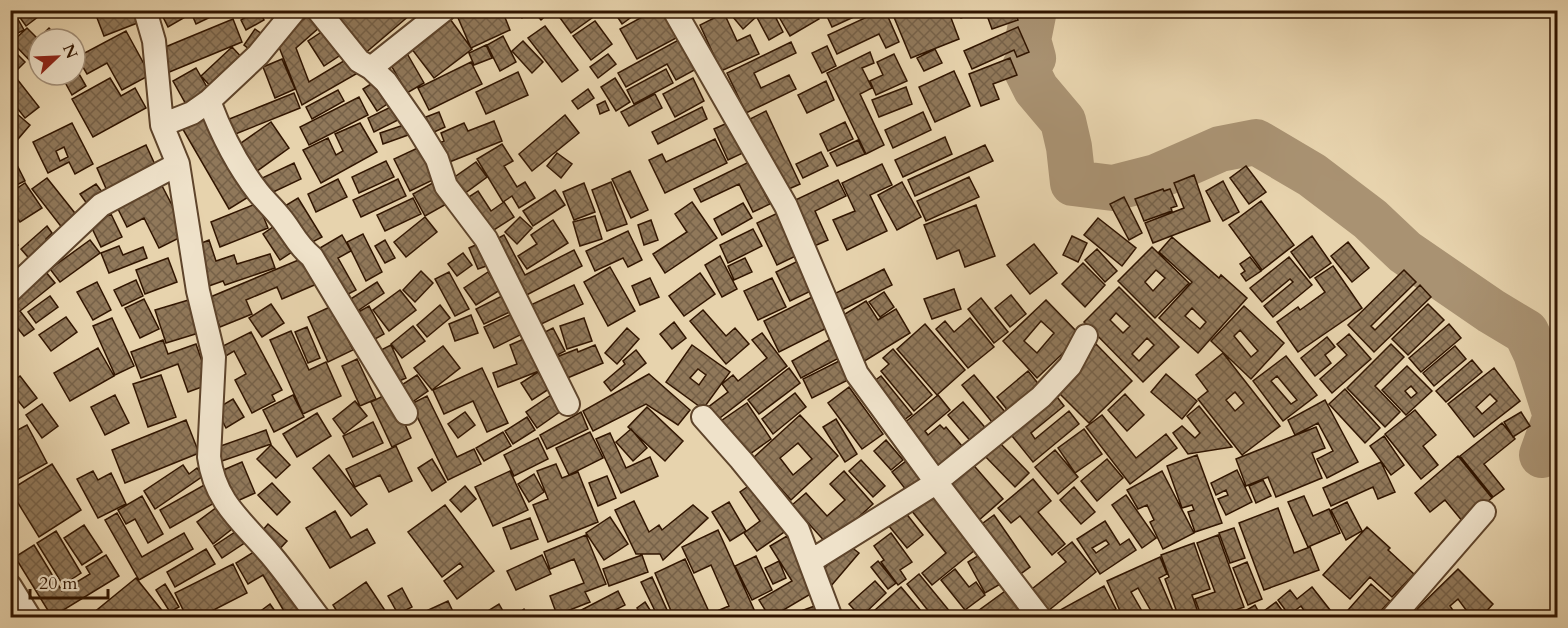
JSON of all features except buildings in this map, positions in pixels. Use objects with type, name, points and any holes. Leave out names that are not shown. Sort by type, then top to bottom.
[{"type":"street","points":[[145,10],[154,41],[162,124],[178,164],[198,291],[214,357],[209,457],[211,472],[232,513],[270,554],[318,618]]},
{"type":"street","points":[[162,124],[192,113],[209,102],[258,55],[295,10]]},
{"type":"street","points":[[318,10],[359,61],[371,68],[386,82],[418,128],[436,159],[446,186],[486,239],[568,404]]},
{"type":"street","points":[[371,68],[444,10]]},
{"type":"street","points":[[674,10],[786,206],[857,374],[1040,618]]},
{"type":"street","points":[[209,102],[217,124],[236,160],[258,192],[282,218],[300,247],[312,257],[406,413]]},
{"type":"street","points":[[11,290],[101,205],[178,164]]},
{"type":"street","points":[[811,561],[936,482],[1041,397],[1070,366],[1086,336]]},
{"type":"street","points":[[703,417],[798,530],[831,618]]},
{"type":"street","points":[[1392,618],[1484,512]]},
{"type":"street","points":[[10,586],[30,618]]},
{"type":"waterway","points":[[1034,10],[1028,40],[1033,58],[1025,67],[1036,89],[1063,121],[1073,183],[1113,188],[1156,177],[1220,149],[1256,142],[1312,175],[1370,219],[1405,252],[1526,332],[1536,353],[1556,416],[1542,455]]}]
